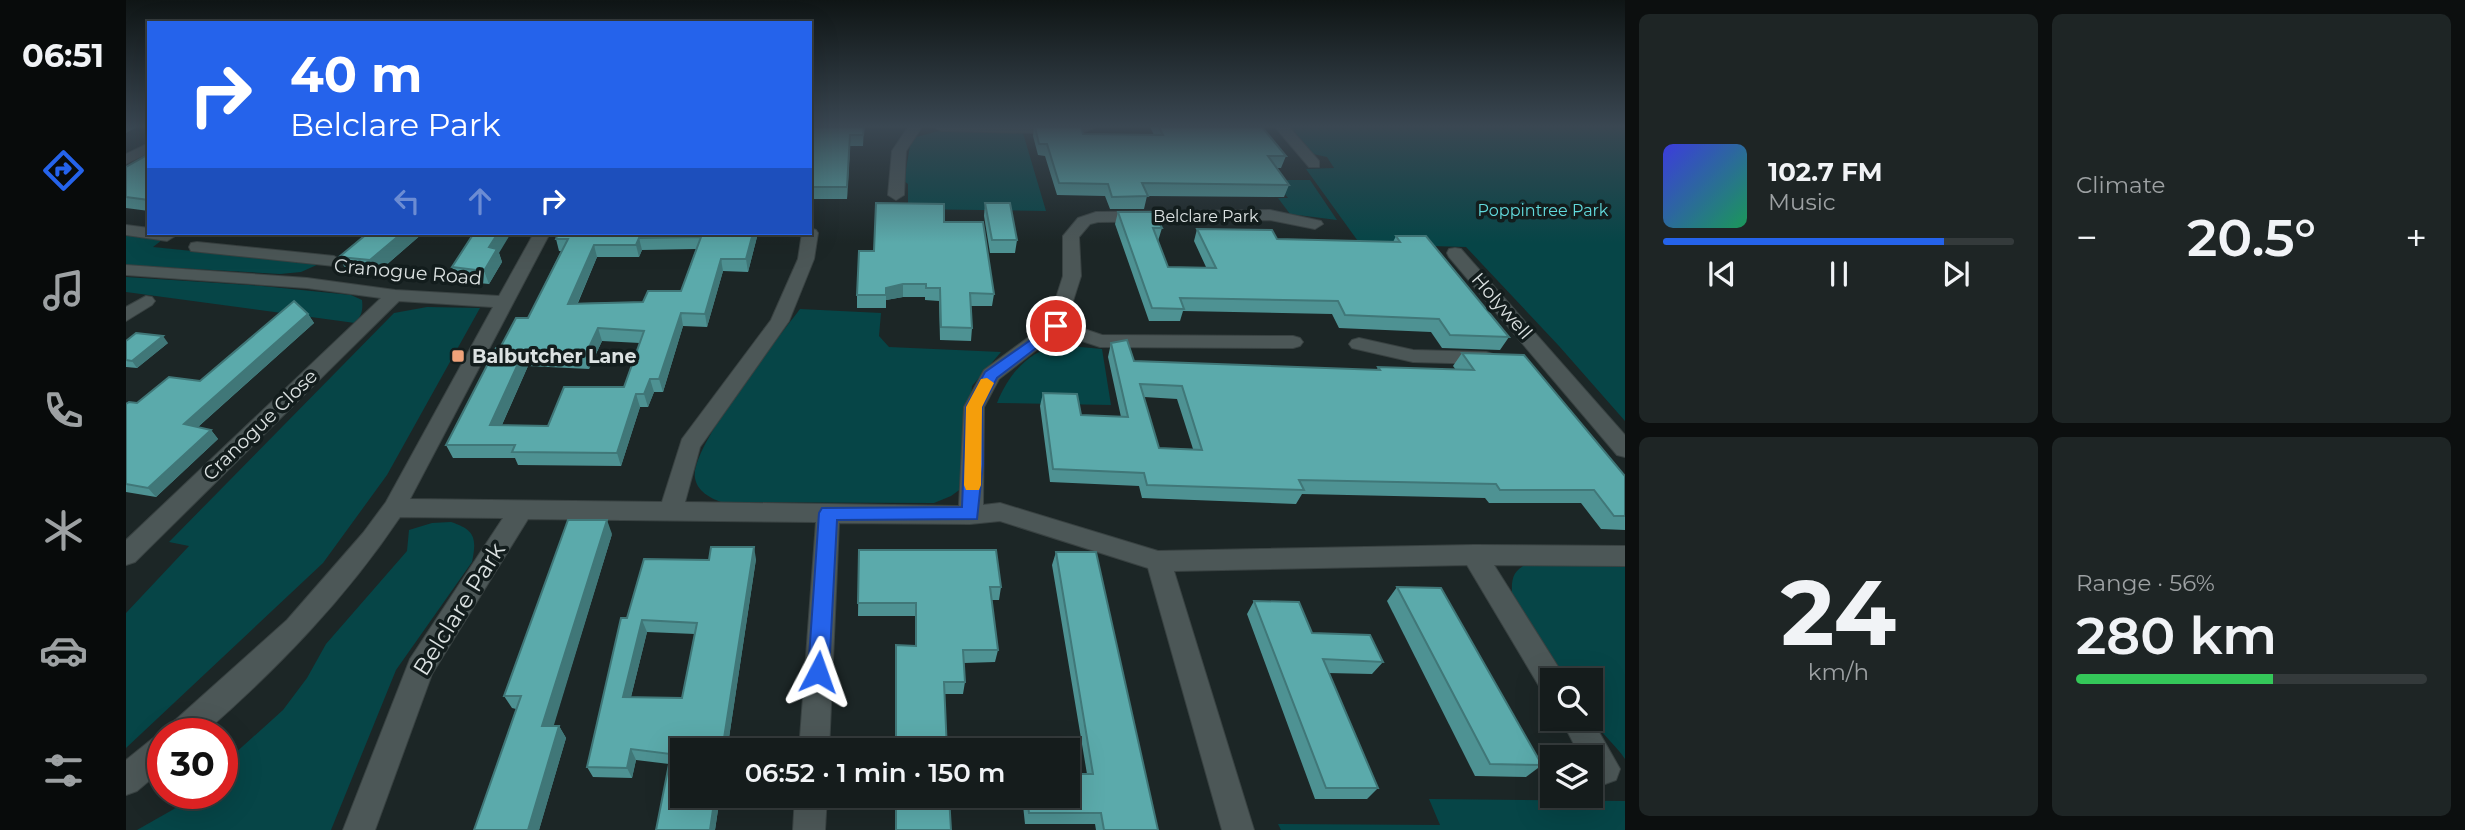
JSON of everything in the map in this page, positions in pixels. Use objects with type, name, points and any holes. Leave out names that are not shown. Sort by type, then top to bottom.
[{"type":"street","points":[[896,195],[898,166]]},
{"type":"street","name":"Belclare Park","points":[[1056,326],[1072,276],[1072,236],[1084,221],[1111,216],[1270,215],[1315,224]]},
{"type":"street","points":[[126,230],[147,233]]},
{"type":"street","points":[[160,235],[167,236]]},
{"type":"street","points":[[200,718],[296,628],[376,535],[394,508],[541,235]]},
{"type":"street","points":[[671,512],[690,445],[780,321],[806,259],[810,235]]},
{"type":"street","points":[[197,247],[334,261]]},
{"type":"street","name":"Cranogue Road","points":[[307,283],[351,247]]},
{"type":"street","name":"Holywell","points":[[1455,253],[1625,449]]},
{"type":"street","name":"Cranogue Road","points":[[126,270],[307,283],[395,295],[506,302]]},
{"type":"street","name":"Cranogue Close","points":[[126,555],[395,295]]},
{"type":"street","points":[[126,315],[146,301]]},
{"type":"street","points":[[970,514],[974,464],[974,407],[991,375],[1056,326],[1100,341],[1293,342]]},
{"type":"street","name":"Holywell","points":[[1359,344],[1413,355],[1548,360]]},
{"type":"street","name":"Belclare Park","points":[[394,508],[970,514],[1000,512],[1158,561],[1474,555],[1625,556]]},
{"type":"street","name":"Belclare Park","points":[[359,830],[420,668],[521,510]]},
{"type":"street","points":[[815,738],[828,513]]},
{"type":"street","points":[[1474,555],[1543,668]]},
{"type":"street","points":[[1158,561],[1238,830]]},
{"type":"street","points":[[1582,731],[1605,769]]},
{"type":"street","points":[[126,780],[147,762]]},
{"type":"street","points":[[809,830],[810,808]]},
{"type":"green space","points":[[907,166],[1033,166],[1046,211],[908,209],[908,184],[904,181]]},
{"type":"green space","name":"Poppintree Park","points":[[1333,166],[1625,166],[1625,421],[1466,247],[1360,244],[1306,169],[1334,168]]},
{"type":"green space","points":[[1279,180],[1310,180],[1337,220],[1290,214],[1278,198],[1288,198],[1280,188]]},
{"type":"green space","points":[[126,235],[162,240],[153,247],[319,264],[301,272],[280,274],[126,265]]},
{"type":"green space","points":[[126,277],[351,295],[362,300],[362,310],[355,323],[126,292]]},
{"type":"green space","points":[[427,307],[480,308],[387,475],[323,563],[158,718],[147,718],[147,728],[126,748],[126,613],[189,546],[169,542],[394,313]]},
{"type":"green space","points":[[800,309],[881,313],[879,336],[889,347],[1001,352],[972,386],[962,488],[934,503],[721,502],[701,490],[695,478],[697,463],[706,443],[737,393]]},
{"type":"green space","points":[[1059,345],[1102,349],[1111,405],[997,403],[1020,366],[1038,353]]},
{"type":"green space","points":[[451,522],[470,532],[474,541],[472,562],[396,670],[331,830],[137,830],[174,809],[238,809],[238,751],[283,710],[307,678],[326,644],[407,551],[409,530],[432,523]]},
{"type":"green space","points":[[1532,561],[1625,565],[1625,759],[1602,731],[1603,668],[1560,668],[1512,594],[1515,573]]},
{"type":"green space","points":[[1429,799],[1540,800],[1540,808],[1603,808],[1603,801],[1625,801],[1625,830],[1281,830],[1278,824],[1440,825]]},
{"type":"building","points":[[147,166],[147,200],[126,197],[126,167]]},
{"type":"building","points":[[812,166],[848,166],[847,187],[812,187]]},
{"type":"building","points":[[1054,166],[1275,166],[1289,185],[1142,183],[1148,196],[1112,197],[1108,184],[1059,183]]},
{"type":"building","points":[[876,203],[944,204],[944,222],[983,222],[994,294],[970,293],[972,328],[941,327],[940,288],[926,288],[926,284],[903,284],[886,288],[886,295],[857,295],[859,251],[874,251]]},
{"type":"building","points":[[985,203],[1010,203],[1017,240],[992,240]]},
{"type":"building","points":[[1118,212],[1154,212],[1162,228],[1153,228],[1168,267],[1216,268],[1197,229],[1272,230],[1277,239],[1400,242],[1396,236],[1426,236],[1509,337],[1450,335],[1439,319],[1345,315],[1338,301],[1180,298],[1184,309],[1152,308]]},
{"type":"building","points":[[366,235],[400,235],[370,260],[339,257]]},
{"type":"building","points":[[473,235],[497,235],[489,247],[497,249],[484,271],[452,267]]},
{"type":"building","points":[[557,235],[752,235],[746,259],[721,259],[705,314],[681,313],[659,379],[650,379],[644,394],[636,394],[617,453],[512,452],[515,445],[446,445],[496,348],[500,348],[516,318],[528,318],[568,239],[556,239]],"holes":[[[701,237],[681,291],[648,291],[643,302],[568,304],[594,245],[636,245],[639,238]],[[598,328],[644,331],[624,387],[564,387],[548,426],[490,425],[523,353],[585,356]]]},
{"type":"building","points":[[294,301],[308,314],[184,424],[211,430],[148,488],[126,484],[126,404],[137,403],[169,377],[200,381]]},
{"type":"building","points":[[136,333],[163,336],[132,361],[126,360],[126,341]]},
{"type":"building","points":[[1127,340],[1134,361],[1380,370],[1378,367],[1474,370],[1462,353],[1524,355],[1625,476],[1625,516],[1614,516],[1594,490],[1500,490],[1496,484],[1299,480],[1304,490],[1147,485],[1144,473],[1053,469],[1043,393],[1077,394],[1081,415],[1128,417],[1111,343]],"holes":[[[1140,384],[1182,386],[1202,450],[1159,448]]]},
{"type":"building","points":[[568,520],[607,520],[542,726],[559,726],[528,830],[474,830],[521,696],[504,696]]},
{"type":"building","points":[[711,547],[754,547],[724,738],[670,738],[670,754],[631,749],[627,768],[587,767],[621,618],[627,618],[644,559],[709,560]],"holes":[[[642,620],[697,623],[682,698],[623,697]]]},
{"type":"building","points":[[859,550],[996,550],[1001,587],[990,587],[998,650],[963,650],[965,682],[944,682],[946,738],[896,738],[896,645],[916,646],[916,603],[858,603]]},
{"type":"building","points":[[1056,552],[1096,552],[1158,830],[1104,830],[1101,813],[1029,813],[1028,808],[1080,808],[1080,774],[1093,774]]},
{"type":"building","points":[[1397,587],[1441,588],[1540,761],[1540,765],[1490,764]]},
{"type":"building","points":[[1254,601],[1299,602],[1312,633],[1370,635],[1383,662],[1323,659],[1378,788],[1326,788]]},
{"type":"building","points":[[670,759],[670,808],[713,808],[710,830],[656,830]]},
{"type":"building","points":[[896,808],[950,808],[951,830],[896,830]]},
{"type":"slow traffic","points":[[973,485],[974,407],[987,383]]},
{"type":"place","name":"Balbutcher Lane","points":[[458,356]]},
{"type":"route","points":[[818,672],[828,513],[970,514],[974,464],[974,407],[991,375],[1056,326]]}]
